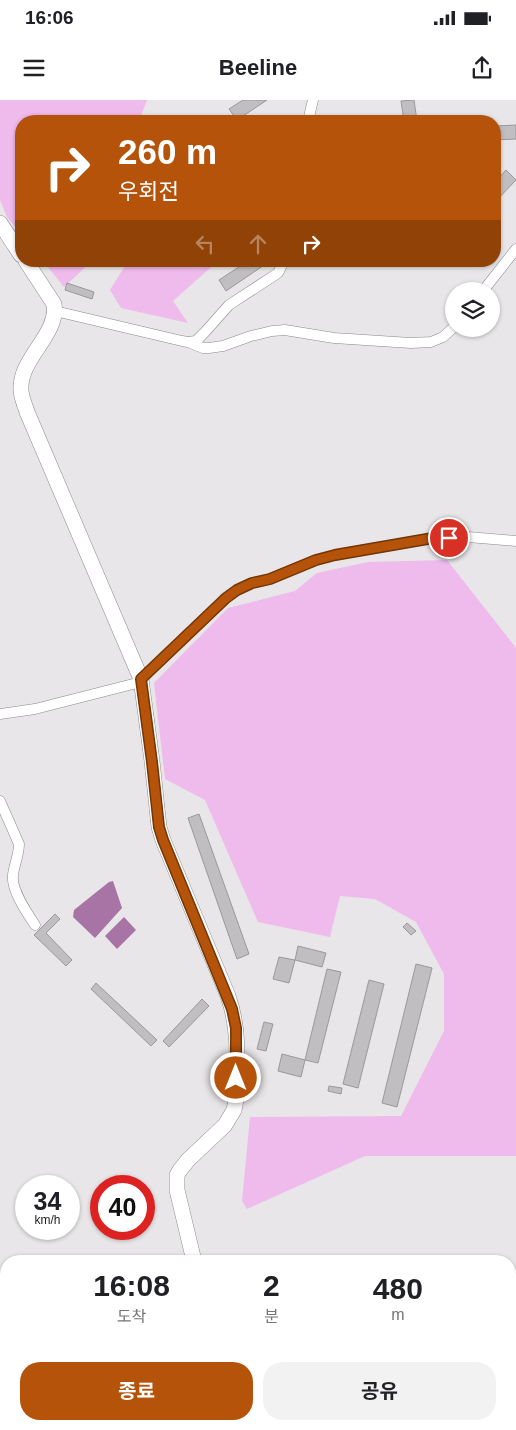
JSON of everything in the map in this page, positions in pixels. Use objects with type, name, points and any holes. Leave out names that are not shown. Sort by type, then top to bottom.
[{"type":"street","points":[[309,115],[313,100]]},
{"type":"street","points":[[0,223],[15,246]]},
{"type":"street","points":[[490,282],[516,249]]},
{"type":"street","points":[[30,267],[54,304],[55,311],[50,326],[24,373],[21,389],[22,396],[27,412],[141,679],[159,827],[166,849],[228,996],[236,1028],[236,1093],[234,1110],[225,1125],[188,1160],[177,1175],[177,1190],[193,1255]]},
{"type":"street","points":[[188,342],[196,341],[229,305],[278,272],[281,267]]},
{"type":"street","points":[[55,311],[188,342],[203,348],[223,346],[251,336],[286,330],[334,338],[411,343],[431,342],[445,335]]},
{"type":"street","points":[[0,714],[35,709],[74,700],[137,682],[226,598],[237,590],[316,560],[433,538],[468,537],[516,541]]},
{"type":"street","points":[[0,801],[19,844],[13,880],[23,905],[35,925]]},
{"type":"shaded area","points":[[0,100],[147,100],[141,115],[15,115],[15,227],[7,217],[0,200]]},
{"type":"shaded area","points":[[48,267],[86,267],[64,287]]},
{"type":"shaded area","points":[[124,267],[211,267],[173,301],[188,323],[121,308],[110,290]]},
{"type":"shaded area","points":[[447,560],[516,648],[516,1156],[365,1156],[247,1209],[242,1201],[250,1117],[401,1116],[444,1031],[444,974],[416,922],[375,899],[340,896],[330,937],[258,922],[205,800],[165,779],[154,683],[228,608],[295,591],[317,573],[368,562]]},
{"type":"shaded area","points":[[113,881],[122,908],[95,938],[73,917],[74,910],[109,882]]},
{"type":"shaded area","points":[[124,917],[136,930],[117,949],[105,936]]},
{"type":"building","points":[[243,100],[267,100],[244,115],[233,115],[229,109]]},
{"type":"building","points":[[414,100],[416,115],[403,115],[401,101]]},
{"type":"building","points":[[516,125],[516,139],[501,140],[501,126]]},
{"type":"building","points":[[506,170],[516,180],[501,196],[501,175]]},
{"type":"building","points":[[239,267],[261,267],[226,291],[219,280]]},
{"type":"building","points":[[67,283],[94,292],[92,299],[65,290]]},
{"type":"building","points":[[199,814],[249,954],[237,959],[188,818]]},
{"type":"building","points":[[55,914],[60,919],[46,933],[72,960],[66,966],[34,935]]},
{"type":"building","points":[[407,923],[416,931],[411,935],[403,927]]},
{"type":"building","points":[[298,946],[326,953],[322,967],[295,960]]},
{"type":"building","points":[[279,957],[295,960],[289,983],[273,979]]},
{"type":"building","points":[[416,964],[432,968],[397,1107],[382,1103]]},
{"type":"building","points":[[327,969],[341,972],[318,1063],[305,1060]]},
{"type":"building","points":[[369,980],[384,984],[358,1088],[343,1084]]},
{"type":"building","points":[[96,983],[157,1040],[151,1046],[91,989]]},
{"type":"building","points":[[202,999],[209,1006],[169,1047],[163,1041]]},
{"type":"building","points":[[264,1022],[273,1024],[266,1051],[257,1049]]},
{"type":"building","points":[[282,1054],[305,1060],[301,1077],[278,1071]]},
{"type":"building","points":[[329,1086],[342,1088],[341,1094],[328,1091]]},
{"type":"route","points":[[236,1078],[237,1045],[232,1009],[159,827],[141,679],[226,598],[252,583],[270,579],[316,560],[335,555],[433,538],[449,538]]}]
